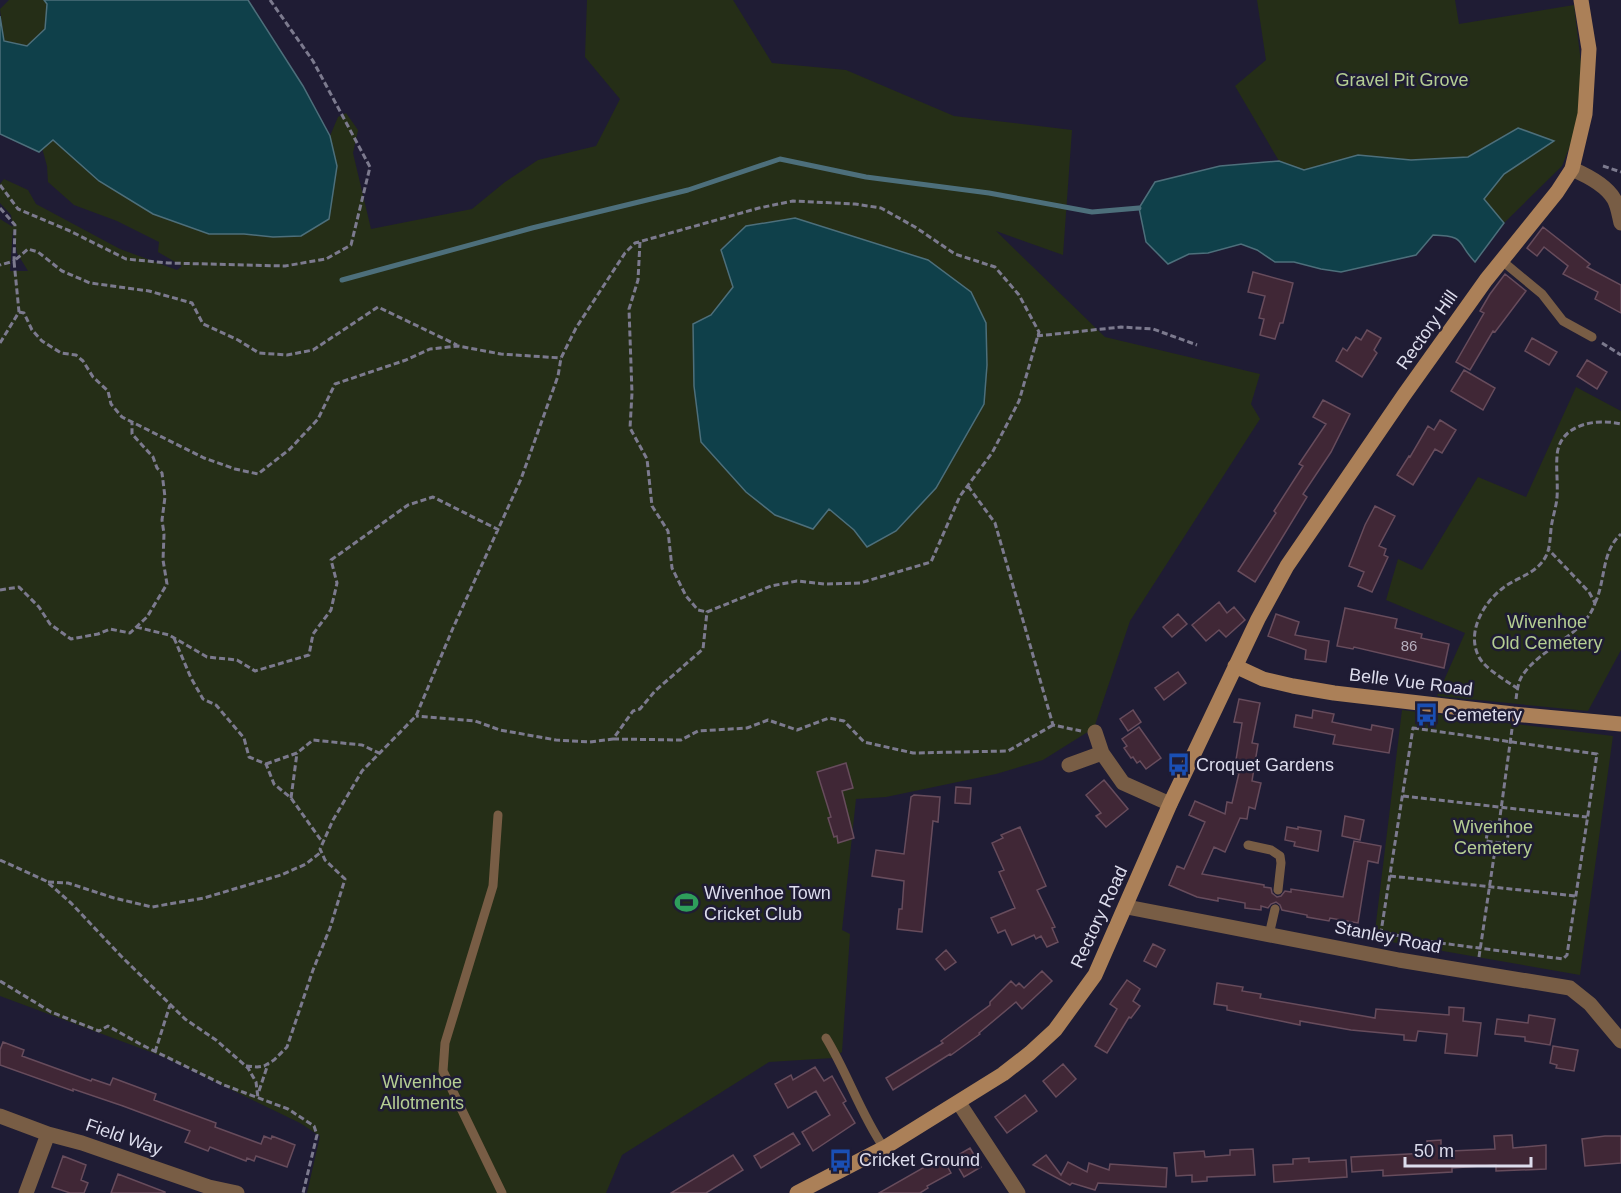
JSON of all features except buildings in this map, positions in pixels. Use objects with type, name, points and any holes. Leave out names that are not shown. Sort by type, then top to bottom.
[{"type":"street","name":"Rectory Hill","points":[[1235,666],[1287,567],[1404,395],[1501,260],[1557,192],[1572,169],[1583,125],[1586,93],[1588,49],[1581,0]]},
{"type":"street","points":[[1572,169],[1587,176],[1607,191],[1614,199],[1621,222]]},
{"type":"street","name":"Belle Vue Road","points":[[1235,666],[1263,679],[1293,686],[1513,714],[1621,723]]},
{"type":"street","name":"Rectory Road","points":[[797,1193],[884,1148],[959,1103],[1003,1074],[1055,1030],[1095,975],[1170,804],[1235,666]]},
{"type":"street","points":[[1095,732],[1102,753],[1123,783],[1170,804]]},
{"type":"street","points":[[1070,765],[1102,753]]},
{"type":"street","name":"Stanley Road","points":[[1126,908],[1570,988],[1590,1004],[1621,1041]]},
{"type":"street","points":[[959,1103],[1017,1193]]},
{"type":"street","name":"Field Way","points":[[0,1116],[48,1134],[82,1143],[208,1190],[237,1193]]},
{"type":"street","points":[[26,1193],[48,1134]]},
{"type":"lane","points":[[1501,260],[1542,294],[1563,321],[1592,337]]},
{"type":"lane","points":[[498,815],[493,886],[445,1043],[443,1071],[502,1193]]},
{"type":"lane","points":[[1248,845],[1277,852],[1280,856],[1278,890]]},
{"type":"lane","points":[[1269,935],[1275,909]]},
{"type":"lane","points":[[826,1038],[837,1056],[868,1125],[884,1148]]},
{"type":"path","points":[[0,185],[18,209],[70,231],[126,259],[168,263],[285,266],[326,259],[351,245],[370,167],[313,61],[270,0]]},
{"type":"path","points":[[246,1066],[257,1067],[268,1064],[288,1047],[345,879],[325,860],[320,849],[333,820],[362,771],[416,716],[453,628],[521,479],[558,376],[561,358],[576,327],[625,253],[635,243],[759,208],[793,201],[855,204],[881,208],[915,227],[955,254],[995,267],[1019,295],[1039,332],[1019,401],[992,453],[960,496],[931,562],[860,583],[824,584],[797,581],[771,586],[707,612],[698,610],[686,596],[672,568],[668,531],[652,506],[647,459],[630,428],[633,393],[629,309],[638,280],[640,242]]},
{"type":"path","points":[[0,208],[15,225],[14,261],[19,312],[0,343]]},
{"type":"path","points":[[0,265],[14,261],[28,249],[38,252],[62,271],[90,283],[149,291],[192,303],[203,324],[238,340],[259,354],[287,355],[313,350],[378,307],[458,346],[501,354],[561,358]]},
{"type":"path","points":[[19,312],[24,313],[32,330],[42,341],[61,353],[76,355],[83,361],[93,377],[108,391],[111,404],[122,417],[204,458],[258,474],[290,448],[318,419],[335,384],[406,360],[430,349],[458,346]]},
{"type":"path","points":[[1037,336],[1121,327],[1153,329],[1197,345]]},
{"type":"path","points":[[1592,337],[1621,355]]},
{"type":"path","points":[[1518,689],[1499,676],[1479,657],[1476,643],[1477,621],[1486,603],[1503,588],[1536,569],[1549,550],[1557,501],[1557,454],[1562,440],[1576,427],[1592,421],[1621,424]]},
{"type":"path","points":[[0,590],[19,586],[39,607],[50,624],[71,639],[98,634],[110,629],[130,633],[147,617],[167,584],[163,560],[162,520],[165,497],[162,473],[157,468],[153,457],[132,434],[132,423]]},
{"type":"path","points":[[968,486],[995,523],[1053,725]]},
{"type":"path","points":[[136,627],[173,638],[207,657],[237,660],[255,671],[309,655],[313,634],[331,610],[337,583],[331,560],[408,505],[433,497],[499,530]]},
{"type":"path","points":[[1499,824],[1513,704],[1521,677],[1539,656],[1587,619],[1599,595],[1605,562],[1613,541],[1621,534]]},
{"type":"path","points":[[1549,550],[1589,592],[1595,603]]},
{"type":"path","points":[[613,739],[633,711],[640,709],[655,691],[703,648],[707,612]]},
{"type":"path","points":[[173,638],[203,699],[216,705],[244,738],[249,757],[266,764],[297,753],[313,740],[362,745],[381,754]]},
{"type":"path","points":[[416,716],[475,721],[500,730],[556,740],[590,742],[613,739],[681,740],[698,731],[747,728],[768,720],[797,730],[829,718],[844,721],[864,742],[913,753],[1008,751],[1053,725],[1095,732]]},
{"type":"path","points":[[1413,728],[1510,740],[1597,754],[1567,955],[1563,959],[1425,941],[1381,932],[1413,728]]},
{"type":"path","points":[[291,798],[297,753]]},
{"type":"path","points":[[266,764],[274,784],[291,798],[323,843]]},
{"type":"path","points":[[1403,796],[1587,817]]},
{"type":"path","points":[[1489,822],[1499,824],[1509,825],[1507,844],[1486,841],[1489,822]]},
{"type":"path","points":[[1477,973],[1496,843]]},
{"type":"path","points":[[46,881],[68,883],[152,907],[204,898],[281,875],[306,864],[321,851]]},
{"type":"path","points":[[0,860],[46,881],[71,903],[185,1019],[216,1040],[246,1066],[256,1082],[258,1095]]},
{"type":"path","points":[[1390,876],[1576,896]]},
{"type":"path","points":[[0,981],[51,1012],[99,1030],[108,1026],[155,1052],[224,1084],[258,1095],[314,1126],[317,1136],[303,1193]]},
{"type":"path","points":[[155,1052],[170,1005]]},
{"type":"path","points":[[258,1095],[268,1064]]},
{"type":"green space","points":[[9,0],[44,0],[47,4],[45,29],[27,46],[4,41],[0,9]]},
{"type":"green space","name":"Wivenhoe Allotments","points":[[587,0],[733,0],[772,63],[846,70],[954,116],[1072,130],[1063,255],[996,231],[1105,337],[1260,374],[1251,404],[1260,419],[1130,621],[1094,728],[1043,760],[996,774],[886,797],[856,799],[842,930],[850,934],[842,1052],[833,1058],[769,1062],[622,1155],[606,1193],[307,1193],[320,1136],[300,1123],[164,1057],[0,996],[0,219],[13,227],[11,215],[0,203],[0,184],[4,179],[28,190],[36,204],[120,249],[177,270],[182,266],[158,252],[159,242],[117,221],[74,205],[48,182],[42,148],[53,139],[99,181],[124,195],[244,234],[273,237],[337,166],[330,136],[338,117],[346,113],[358,130],[353,153],[371,229],[472,209],[505,182],[538,160],[596,146],[620,99],[585,57]],"holes":[[[746,226],[986,323],[987,365],[984,403],[912,513],[896,531],[867,547],[854,530],[829,508],[775,515],[746,492],[701,442],[694,386],[711,315],[733,287],[721,249]],[[13,229],[17,253],[28,271],[10,271]]]},
{"type":"green space","name":"Gravel Pit Grove","points":[[1257,0],[1455,0],[1459,24],[1574,5],[1581,63],[1580,120],[1562,166],[1504,223],[1484,199],[1504,174],[1553,141],[1518,128],[1468,157],[1411,160],[1358,155],[1304,170],[1279,161],[1235,86],[1266,60]]},
{"type":"green space","name":"Wivenhoe Old Cemetery","points":[[1576,387],[1621,411],[1621,650],[1588,711],[1437,696],[1465,633],[1386,600],[1398,559],[1422,570],[1478,477],[1526,497]]},
{"type":"green space","name":"Wivenhoe Cemetery","points":[[1402,710],[1613,736],[1580,975],[1374,939]]},
{"type":"shaded area","points":[[44,0],[248,0],[303,86],[330,136],[337,166],[329,219],[301,236],[209,234],[153,214],[99,181],[53,140],[39,152],[0,134],[0,16],[4,41],[27,46],[45,29],[47,4]]},
{"type":"shaded area","points":[[1518,128],[1554,141],[1504,174],[1484,199],[1504,223],[1475,262],[1460,241],[1451,237],[1433,235],[1416,255],[1341,272],[1294,262],[1275,262],[1257,250],[1241,244],[1208,253],[1189,254],[1168,264],[1146,242],[1139,208],[1155,182],[1220,166],[1279,161],[1304,170],[1358,155],[1411,160],[1468,157]]},
{"type":"shaded area","points":[[795,218],[928,260],[971,292],[986,323],[987,365],[984,404],[936,488],[896,531],[867,547],[854,530],[829,509],[813,529],[775,515],[746,492],[701,442],[694,386],[693,324],[711,315],[733,287],[721,250],[746,226]]},
{"type":"waterway","points":[[342,280],[532,228],[688,190],[780,159],[866,177],[989,193],[1092,212],[1139,208]]},
{"type":"place","name":"Cemetery","points":[[1426,715]]},
{"type":"place","name":"Croquet Gardens","points":[[1178,765]]},
{"type":"place","name":"Wivenhoe Town Cricket Club","points":[[686,903]]},
{"type":"place","name":"Cricket Ground","points":[[841,1160]]}]
